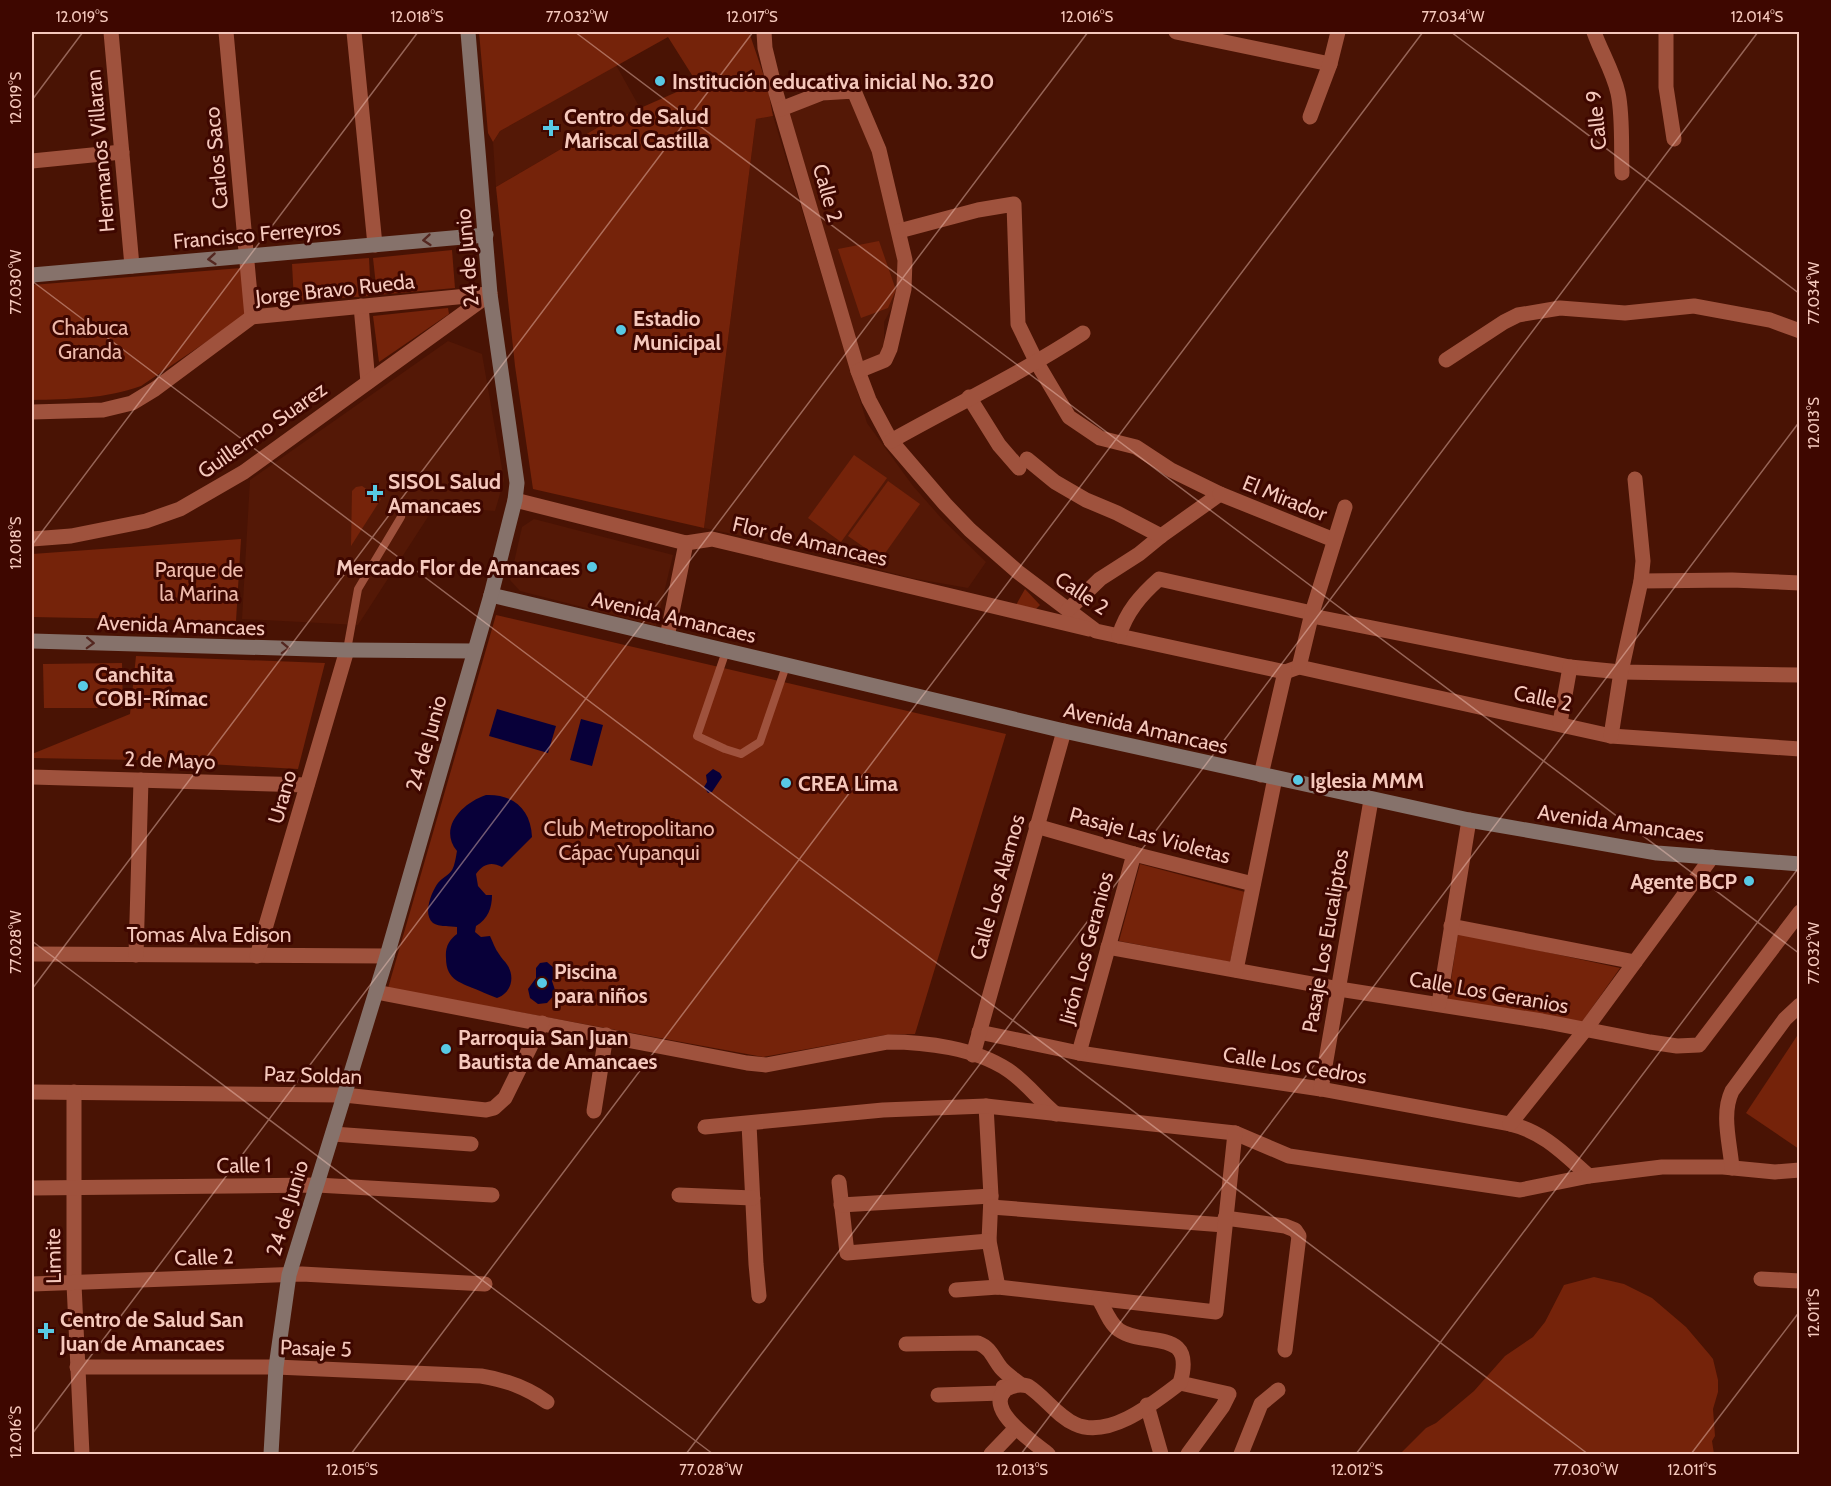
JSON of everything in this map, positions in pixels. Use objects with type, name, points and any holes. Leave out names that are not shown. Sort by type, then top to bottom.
[{"type":"street","name":"Hermanos Villaran","points":[[111,32],[132,267]]},
{"type":"street","name":"Carlos Saco","points":[[226,32],[252,317]]},
{"type":"street","points":[[354,32],[375,245]]},
{"type":"street","name":"24 de Junio","points":[[272,1454],[276,1367],[289,1275],[387,956],[491,596],[515,500],[517,483],[490,294],[468,32]]},
{"type":"street","name":"Calle 2","points":[[764,32],[765,48],[781,109],[858,371],[869,400],[891,441],[970,530],[1018,572],[1096,631],[1560,723],[1611,736],[1800,749]]},
{"type":"street","points":[[1176,32],[1330,64]]},
{"type":"street","points":[[1310,117],[1330,64],[1338,32]]},
{"type":"street","name":"Calle 9","points":[[1594,32],[1610,68],[1618,94],[1622,172]]},
{"type":"street","points":[[1666,32],[1666,87],[1674,139]]},
{"type":"street","points":[[781,109],[822,93],[854,91],[879,150],[905,260],[904,289],[890,349],[885,360],[858,371]]},
{"type":"street","points":[[32,161],[122,152]]},
{"type":"street","name":"El Mirador","points":[[898,231],[978,210],[1014,204],[1018,324],[1037,363],[1069,417],[1100,438],[1136,447],[1171,470],[1220,494],[1334,540]]},
{"type":"street","name":"Francisco Ferreyros","points":[[32,275],[486,235]]},
{"type":"street","name":"Jorge Bravo Rueda","points":[[32,412],[103,410],[132,403],[155,389],[252,317],[490,294]]},
{"type":"street","name":"Guillermo Suarez","points":[[32,539],[70,536],[146,521],[180,509],[243,472],[490,294]]},
{"type":"street","points":[[361,306],[368,382]]},
{"type":"street","points":[[1446,360],[1518,315],[1560,308],[1626,313],[1694,306],[1770,320],[1800,330]]},
{"type":"street","points":[[891,441],[969,397],[1037,363],[1083,333]]},
{"type":"street","points":[[969,397],[999,446],[1086,500],[1161,536]]},
{"type":"street","points":[[1611,736],[1643,561],[1635,479]]},
{"type":"street","points":[[1068,610],[1100,579],[1220,494]]},
{"type":"street","name":"Flor de Amancaes","points":[[515,500],[686,543],[712,539],[1096,631]]},
{"type":"street","points":[[1236,970],[1253,884],[1268,777],[1292,669],[1312,615],[1345,507]]},
{"type":"street","points":[[667,638],[686,543]]},
{"type":"street","points":[[1119,636],[1123,622],[1141,595],[1159,579],[1312,615],[1570,667],[1621,672],[1800,675]]},
{"type":"street","points":[[1641,581],[1732,580],[1800,583]]},
{"type":"street","name":"Avenida Amancaes","points":[[491,596],[1064,731],[1371,800],[1469,820],[1647,851],[1800,864]]},
{"type":"street","name":"Avenida Amancaes","points":[[32,641],[347,650],[474,651]]},
{"type":"street","name":"Urano","points":[[257,956],[347,650]]},
{"type":"street","points":[[1560,723],[1570,667]]},
{"type":"street","name":"Calle Los Alamos","points":[[973,1054],[1064,731]]},
{"type":"street","name":"2 de Mayo","points":[[32,777],[308,785]]},
{"type":"street","points":[[136,955],[141,780]]},
{"type":"street","name":"Pasaje Los Eucaliptos","points":[[1321,1089],[1371,800]]},
{"type":"street","points":[[1439,1004],[1469,820]]},
{"type":"street","name":"Pasaje Las Violetas","points":[[1036,826],[1253,884]]},
{"type":"street","name":"Jirón Los Geranios","points":[[1078,1053],[1134,854]]},
{"type":"street","points":[[1510,1124],[1585,1030],[1712,857]]},
{"type":"street","name":"Calle Los Geranios","points":[[1108,947],[1677,1046],[1699,1045],[1800,912]]},
{"type":"street","points":[[1451,926],[1635,962]]},
{"type":"street","name":"Tomas Alva Edison","points":[[32,954],[387,956]]},
{"type":"street","points":[[376,992],[766,1065],[888,1042],[921,1044],[973,1054],[991,1061],[1009,1071],[1057,1115]]},
{"type":"street","points":[[1732,1168],[1726,1112],[1727,1101],[1785,1019],[1800,1005]]},
{"type":"street","name":"Paz Soldan","points":[[32,1092],[344,1095],[486,1110],[494,1108],[505,1098],[542,1023]]},
{"type":"street","name":"Calle Los Cedros","points":[[979,1032],[1078,1053],[1321,1089],[1510,1124],[1540,1134],[1589,1176]]},
{"type":"street","points":[[594,1111],[606,1035]]},
{"type":"street","points":[[1008,1108],[1016,1092],[1009,1071]]},
{"type":"street","name":"Limite","points":[[74,1092],[74,1284],[82,1455]]},
{"type":"street","points":[[705,1127],[883,1110],[986,1107],[1235,1133],[1289,1156],[1520,1190],[1589,1176],[1662,1167],[1732,1168],[1774,1172],[1800,1170]]},
{"type":"street","points":[[986,1107],[991,1202],[989,1241],[998,1287]]},
{"type":"street","points":[[749,1124],[759,1296]]},
{"type":"street","points":[[956,1290],[998,1287],[1216,1312],[1235,1133]]},
{"type":"street","points":[[333,1134],[471,1144]]},
{"type":"street","points":[[839,1182],[847,1252],[989,1241]]},
{"type":"street","name":"Calle 1","points":[[32,1188],[317,1185],[492,1195]]},
{"type":"street","points":[[679,1195],[753,1198]]},
{"type":"street","points":[[841,1205],[991,1202],[1286,1226],[1295,1230],[1299,1236],[1285,1350]]},
{"type":"street","name":"Calle 2","points":[[32,1284],[289,1275],[485,1284]]},
{"type":"street","points":[[1761,1279],[1800,1281]]},
{"type":"street","points":[[906,1344],[978,1343],[990,1350],[1002,1369],[1020,1384],[1034,1390],[1069,1420],[1083,1427],[1107,1426],[1147,1406],[1180,1383],[1183,1373],[1180,1352],[1172,1344],[1128,1335],[1117,1330],[1099,1299]]},
{"type":"street","name":"Pasaje 5","points":[[77,1367],[276,1367],[501,1379],[529,1389],[547,1402]]},
{"type":"street","points":[[1002,1369],[1001,1408],[1016,1428],[1048,1455]]},
{"type":"street","points":[[1180,1383],[1229,1394],[1188,1455]]},
{"type":"street","points":[[938,1395],[1003,1393],[1020,1384]]},
{"type":"street","points":[[1241,1455],[1262,1404],[1278,1390]]},
{"type":"street","points":[[1147,1406],[1161,1455]]},
{"type":"street","points":[[992,1455],[1016,1428]]},
{"type":"street","points":[[272,1454],[277,1455]]},
{"type":"lane","points":[[347,650],[358,589],[400,517]]},
{"type":"lane","points":[[726,651],[697,736],[741,754],[760,742],[786,666]]},
{"type":"shaded area","name":"Centro de Salud Mariscal Castilla","points":[[616,65],[640,108],[602,125],[496,187],[493,142],[500,131]]},
{"type":"shaded area","points":[[849,97],[875,158],[899,264],[902,288],[884,322],[884,351],[881,357],[863,363],[789,112],[827,100]]},
{"type":"shaded area","points":[[773,116],[867,423],[913,486],[943,520],[986,562],[968,588],[911,578],[793,547],[704,528],[756,119]]},
{"type":"shaded area","name":"SISOL Salud Amancaes","points":[[448,341],[482,354],[504,480],[495,511],[435,506],[358,625],[242,619],[250,480]]},
{"type":"shaded area","name":"Mercado Flor de Amancaes","points":[[534,519],[673,555],[656,626],[520,591],[510,580],[522,527]]},
{"type":"shaded area","points":[[497,709],[556,726],[548,753],[489,736]]},
{"type":"shaded area","points":[[581,719],[603,725],[592,766],[570,760]]},
{"type":"shaded area","points":[[713,769],[722,777],[712,792],[708,793],[704,787],[707,782],[706,775]]},
{"type":"shaded area","points":[[486,795],[504,797],[519,805],[528,818],[532,837],[502,867],[488,864],[476,874],[478,886],[486,895],[492,895],[488,913],[484,920],[476,926],[475,932],[481,937],[490,936],[511,975],[506,993],[497,998],[461,983],[452,976],[447,966],[446,950],[450,941],[457,934],[457,927],[435,924],[428,914],[433,891],[438,883],[451,872],[455,863],[457,851],[450,834],[451,825],[461,810]]},
{"type":"shaded area","name":"Piscina para niños","points":[[547,962],[554,968],[555,975],[552,981],[556,993],[547,1003],[538,1004],[530,998],[528,989],[536,978],[536,968],[540,963]]},
{"type":"green space","name":"Estadio Municipal","points":[[479,32],[749,32],[767,85],[773,116],[756,119],[704,528],[533,489],[515,366],[496,187],[602,125],[697,83],[668,37],[500,131],[493,142],[488,133]]},
{"type":"green space","points":[[879,241],[896,290],[888,308],[861,318],[838,249]]},
{"type":"green space","points":[[452,250],[455,288],[377,295],[373,258]]},
{"type":"green space","points":[[369,258],[371,296],[294,301],[292,264]]},
{"type":"green space","name":"Chabuca Granda","points":[[241,268],[246,315],[141,386],[100,396],[32,400],[32,285]]},
{"type":"green space","points":[[448,308],[449,314],[379,362],[373,316]]},
{"type":"green space","points":[[854,455],[887,478],[841,542],[808,518]]},
{"type":"green space","points":[[888,481],[920,504],[881,559],[848,536]]},
{"type":"green space","points":[[362,486],[381,499],[351,546],[352,491]]},
{"type":"green space","name":"Parque de la Marina","points":[[241,539],[236,621],[32,617],[32,554]]},
{"type":"green space","points":[[1025,589],[1040,605],[1036,609],[1016,605]]},
{"type":"green space","name":"Club Metropolitano Cápac Yupanqui","points":[[496,615],[1006,734],[915,1034],[885,1035],[763,1057],[388,988]]},
{"type":"green space","points":[[136,656],[325,663],[298,769],[138,760],[32,758],[32,754],[130,714]]},
{"type":"green space","name":"Canchita COBI-Rímac","points":[[122,663],[123,708],[44,708],[43,664]]},
{"type":"green space","points":[[1140,864],[1245,892],[1230,962],[1119,941]]},
{"type":"green space","points":[[1458,933],[1620,968],[1582,1022],[1448,1000]]},
{"type":"green space","points":[[1799,1033],[1799,1149],[1746,1113]]},
{"type":"green space","points":[[1594,1277],[1624,1284],[1652,1298],[1686,1327],[1713,1359],[1718,1380],[1718,1392],[1713,1409],[1714,1454],[1400,1454],[1426,1428],[1436,1423],[1474,1391],[1505,1356],[1533,1337],[1545,1322],[1564,1285]]},
{"type":"place","name":"Institución educativa inicial No. 320","points":[[660,81]]},
{"type":"place","name":"Centro de Salud Mariscal Castilla","points":[[551,128]]},
{"type":"place","name":"Estadio Municipal","points":[[621,330]]},
{"type":"place","name":"SISOL Salud Amancaes","points":[[375,493]]},
{"type":"place","name":"Mercado Flor de Amancaes","points":[[592,567]]},
{"type":"place","name":"Canchita COBI-Rímac","points":[[83,686]]},
{"type":"place","name":"Iglesia MMM","points":[[1298,780]]},
{"type":"place","name":"CREA Lima","points":[[786,783]]},
{"type":"place","name":"Agente BCP","points":[[1749,881]]},
{"type":"place","name":"Piscina para niños","points":[[542,983]]},
{"type":"place","name":"Parroquia San Juan Bautista de Amancaes","points":[[446,1049]]},
{"type":"place","name":"Centro de Salud San Juan de Amancaes","points":[[46,1331]]}]
